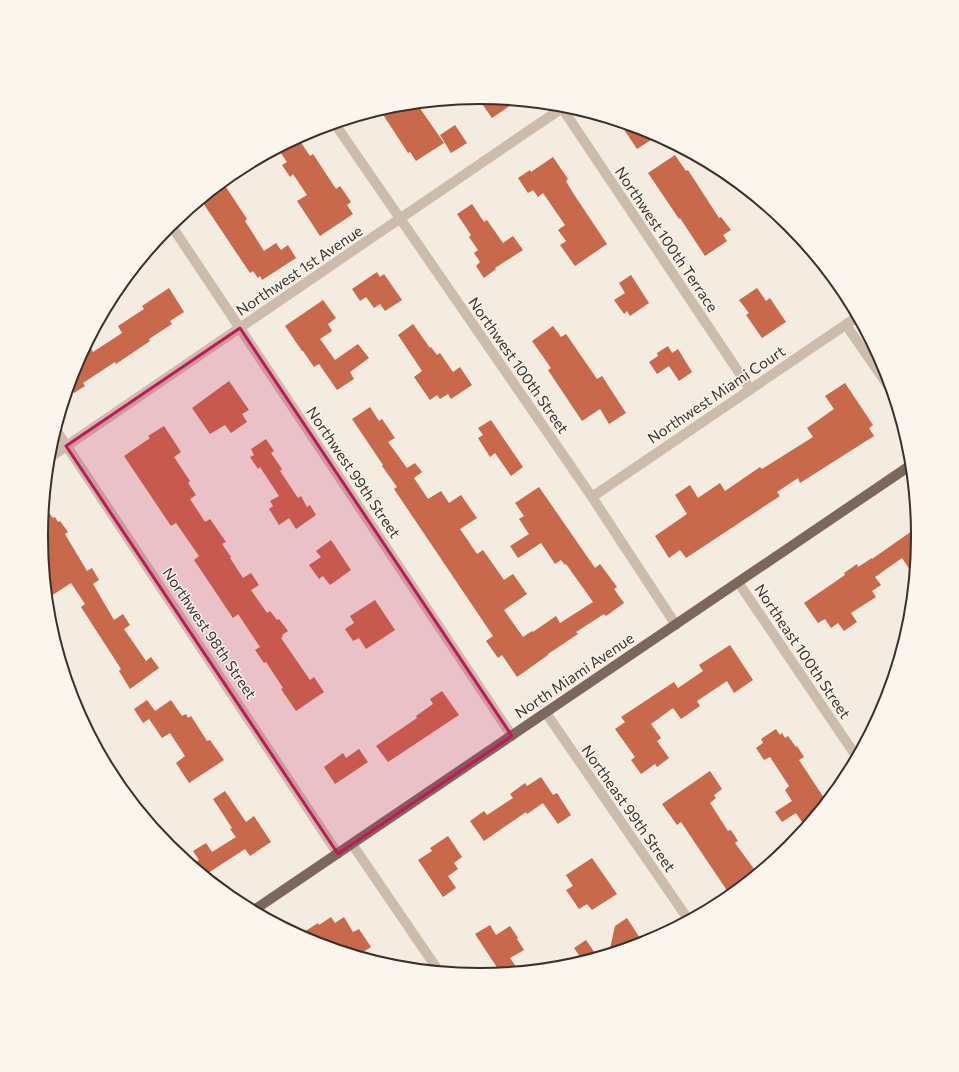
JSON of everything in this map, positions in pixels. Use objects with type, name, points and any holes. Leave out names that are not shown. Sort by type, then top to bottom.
[{"type":"main road","name":"North Miami Avenue","points":[[259,907],[905,469]]},
{"type":"street","name":"Northwest 1st Avenue","points":[[56,453],[400,220],[556,111]]},
{"type":"street","name":"Northwest 100th Terrace","points":[[566,114],[750,389]]},
{"type":"street","name":"Northwest 100th Street","points":[[338,128],[592,497],[676,625]]},
{"type":"street","name":"Northwest 99th Street","points":[[175,230],[512,736]]},
{"type":"street","name":"Northwest Miami Court","points":[[592,497],[853,320]]},
{"type":"street","points":[[846,325],[878,372]]},
{"type":"street","name":"Northwest 98th Street","points":[[60,436],[338,854]]},
{"type":"street","name":"Northeast 100th Street","points":[[738,582],[853,752]]},
{"type":"street","name":"Northeast 99th Street","points":[[546,713],[685,915]]},
{"type":"street","points":[[352,844],[435,965]]},
{"type":"highlighted area","points":[[240,328],[512,736],[338,854],[66,446]]},
{"type":"building","points":[[482,104],[511,105],[492,118]]},
{"type":"building","points":[[420,109],[444,143],[416,161],[410,152],[408,153],[384,116]]},
{"type":"building","points":[[455,125],[467,143],[451,153],[440,135]]},
{"type":"building","points":[[624,129],[651,140],[637,149]]},
{"type":"building","points":[[301,143],[310,156],[313,154],[336,189],[340,186],[351,202],[347,205],[353,214],[320,236],[297,201],[307,195],[293,174],[290,177],[282,165],[287,162],[281,153]]},
{"type":"building","points":[[675,155],[686,171],[688,170],[719,218],[721,217],[731,230],[723,235],[727,241],[705,256],[648,173]]},
{"type":"building","points":[[553,157],[568,179],[566,181],[573,193],[607,244],[575,266],[560,245],[566,241],[558,230],[565,225],[543,193],[538,197],[533,190],[528,193],[518,178],[530,170],[531,172]]},
{"type":"building","points":[[226,187],[247,219],[245,221],[264,251],[276,243],[281,250],[288,245],[296,258],[262,280],[260,276],[258,278],[253,271],[250,273],[204,205]]},
{"type":"building","points":[[472,204],[484,222],[487,220],[503,243],[513,236],[523,250],[495,268],[496,269],[484,278],[476,266],[480,262],[474,253],[478,250],[469,237],[471,235],[457,214]]},
{"type":"building","points":[[377,272],[380,277],[384,274],[402,300],[385,311],[380,304],[374,308],[366,297],[360,301],[352,289]]},
{"type":"building","points":[[631,275],[649,303],[630,316],[627,311],[624,314],[614,300],[625,293],[619,283]]},
{"type":"building","points":[[169,288],[184,312],[170,321],[172,324],[149,339],[150,341],[116,364],[115,362],[83,383],[85,386],[74,393],[73,392],[91,348],[93,352],[122,333],[118,326],[144,309],[142,306]]},
{"type":"building","points":[[757,288],[766,301],[770,298],[786,322],[762,338],[746,315],[749,313],[739,300]]},
{"type":"building","points":[[323,300],[336,318],[328,324],[332,331],[320,339],[335,360],[358,344],[369,358],[350,372],[354,379],[337,390],[319,364],[314,367],[285,326]]},
{"type":"building","points":[[413,324],[430,348],[431,347],[437,355],[440,353],[453,372],[460,367],[472,385],[451,399],[448,394],[440,399],[437,395],[430,400],[414,377],[422,371],[398,335]]},
{"type":"building","points":[[553,326],[561,337],[566,334],[597,379],[602,376],[626,413],[609,424],[600,409],[582,421],[548,370],[551,368],[532,341]]},
{"type":"building","points":[[668,346],[672,353],[678,349],[692,372],[679,381],[669,366],[657,374],[649,362],[658,356],[657,353]]},
{"type":"building","points":[[229,381],[249,410],[242,414],[247,422],[231,433],[225,425],[210,434],[192,408]]},
{"type":"building","points":[[845,383],[873,425],[869,428],[874,436],[800,483],[798,478],[777,492],[780,496],[686,558],[680,550],[669,558],[655,536],[687,514],[675,495],[690,485],[698,498],[720,483],[725,491],[760,467],[762,469],[813,437],[807,428],[834,409],[825,396]]},
{"type":"building","points":[[370,407],[379,421],[382,419],[395,438],[388,442],[407,468],[415,463],[422,472],[414,478],[428,499],[441,491],[449,503],[461,495],[477,518],[460,529],[477,554],[483,550],[504,580],[513,574],[527,594],[504,610],[523,637],[556,616],[560,623],[593,602],[566,564],[565,565],[561,560],[555,564],[541,543],[518,558],[510,546],[529,534],[519,519],[524,516],[515,503],[539,487],[595,568],[600,564],[617,587],[614,589],[624,603],[606,616],[604,614],[576,632],[578,634],[517,677],[502,655],[498,658],[486,641],[493,636],[394,489],[397,487],[352,419]]},
{"type":"building","points":[[491,420],[523,467],[511,476],[495,453],[490,457],[478,438],[483,435],[478,428]]},
{"type":"building","points":[[164,426],[181,452],[174,457],[190,481],[188,483],[196,495],[190,499],[205,522],[210,519],[226,542],[222,544],[243,578],[251,573],[259,585],[251,590],[267,613],[270,611],[277,620],[279,619],[288,631],[282,635],[283,636],[281,638],[310,680],[314,677],[324,692],[296,711],[281,689],[283,688],[266,662],[264,663],[255,650],[260,647],[238,614],[233,618],[194,560],[199,556],[176,523],[171,526],[124,456],[150,438],[148,436]]},
{"type":"building","points":[[266,439],[274,451],[271,453],[282,469],[280,471],[298,498],[301,496],[307,507],[310,505],[316,515],[296,529],[289,518],[279,525],[269,509],[273,506],[270,501],[279,496],[260,467],[258,469],[250,457],[254,455],[251,449]]},
{"type":"building","points":[[49,512],[53,518],[55,517],[58,522],[60,521],[68,532],[65,534],[87,571],[92,568],[99,580],[93,584],[114,620],[123,614],[130,625],[124,629],[146,661],[151,657],[159,668],[130,689],[119,671],[121,669],[81,607],[85,604],[71,583],[52,595],[49,564]]},
{"type":"building","points":[[911,532],[909,569],[902,558],[875,577],[881,585],[872,591],[876,597],[851,613],[857,622],[844,631],[838,623],[831,628],[825,619],[818,623],[804,603],[845,575],[844,573],[857,564],[858,567]]},
{"type":"building","points":[[331,540],[351,570],[330,585],[323,576],[319,579],[309,565],[321,557],[316,551]]},
{"type":"building","points":[[375,600],[395,630],[366,649],[359,638],[353,641],[345,629],[354,623],[350,616]]},
{"type":"building","points":[[730,645],[753,680],[734,693],[727,681],[697,701],[700,706],[681,719],[673,708],[651,724],[661,738],[657,741],[669,758],[657,767],[655,764],[641,774],[631,760],[635,757],[615,729],[625,722],[621,717],[674,682],[678,688],[703,671],[699,665]]},
{"type":"building","points":[[442,691],[459,715],[388,762],[376,746],[417,718],[416,716],[433,704],[430,699]]},
{"type":"building","points":[[147,700],[155,711],[171,700],[182,716],[186,714],[188,718],[191,716],[207,741],[210,740],[224,760],[189,783],[176,763],[185,756],[170,733],[162,738],[149,719],[143,723],[134,709]]},
{"type":"building","points":[[776,729],[780,735],[782,733],[785,738],[788,736],[804,757],[799,760],[823,797],[802,823],[796,813],[782,822],[775,812],[792,801],[785,790],[789,786],[770,757],[764,760],[756,748],[763,743],[761,739]]},
{"type":"building","points":[[359,749],[368,762],[335,784],[324,767],[343,753],[346,758]]},
{"type":"building","points":[[710,771],[722,789],[714,795],[716,798],[710,803],[728,831],[731,830],[738,841],[735,843],[754,868],[726,890],[681,822],[677,825],[662,804]]},
{"type":"building","points":[[541,777],[553,795],[557,793],[571,815],[558,824],[543,803],[527,814],[526,812],[484,841],[470,821],[484,811],[487,815],[513,798],[510,794],[525,783],[527,786]]},
{"type":"building","points":[[225,791],[246,822],[254,816],[271,842],[250,856],[245,849],[210,872],[197,862],[199,860],[193,851],[206,843],[212,852],[236,837],[230,829],[232,828],[213,799]]},
{"type":"building","points":[[448,836],[462,857],[454,863],[458,869],[448,876],[456,888],[443,897],[418,860],[432,851],[430,848]]},
{"type":"building","points":[[592,858],[617,894],[592,910],[587,904],[579,909],[566,890],[573,886],[566,875]]},
{"type":"building","points":[[331,917],[335,923],[344,917],[353,932],[359,929],[371,947],[363,952],[341,945],[306,931],[318,923],[319,925]]},
{"type":"building","points":[[627,918],[639,937],[610,947],[615,926]]},
{"type":"building","points":[[490,925],[496,935],[510,926],[524,950],[510,958],[516,966],[497,967],[475,934]]},
{"type":"building","points":[[586,940],[594,952],[579,956],[574,948]]}]
